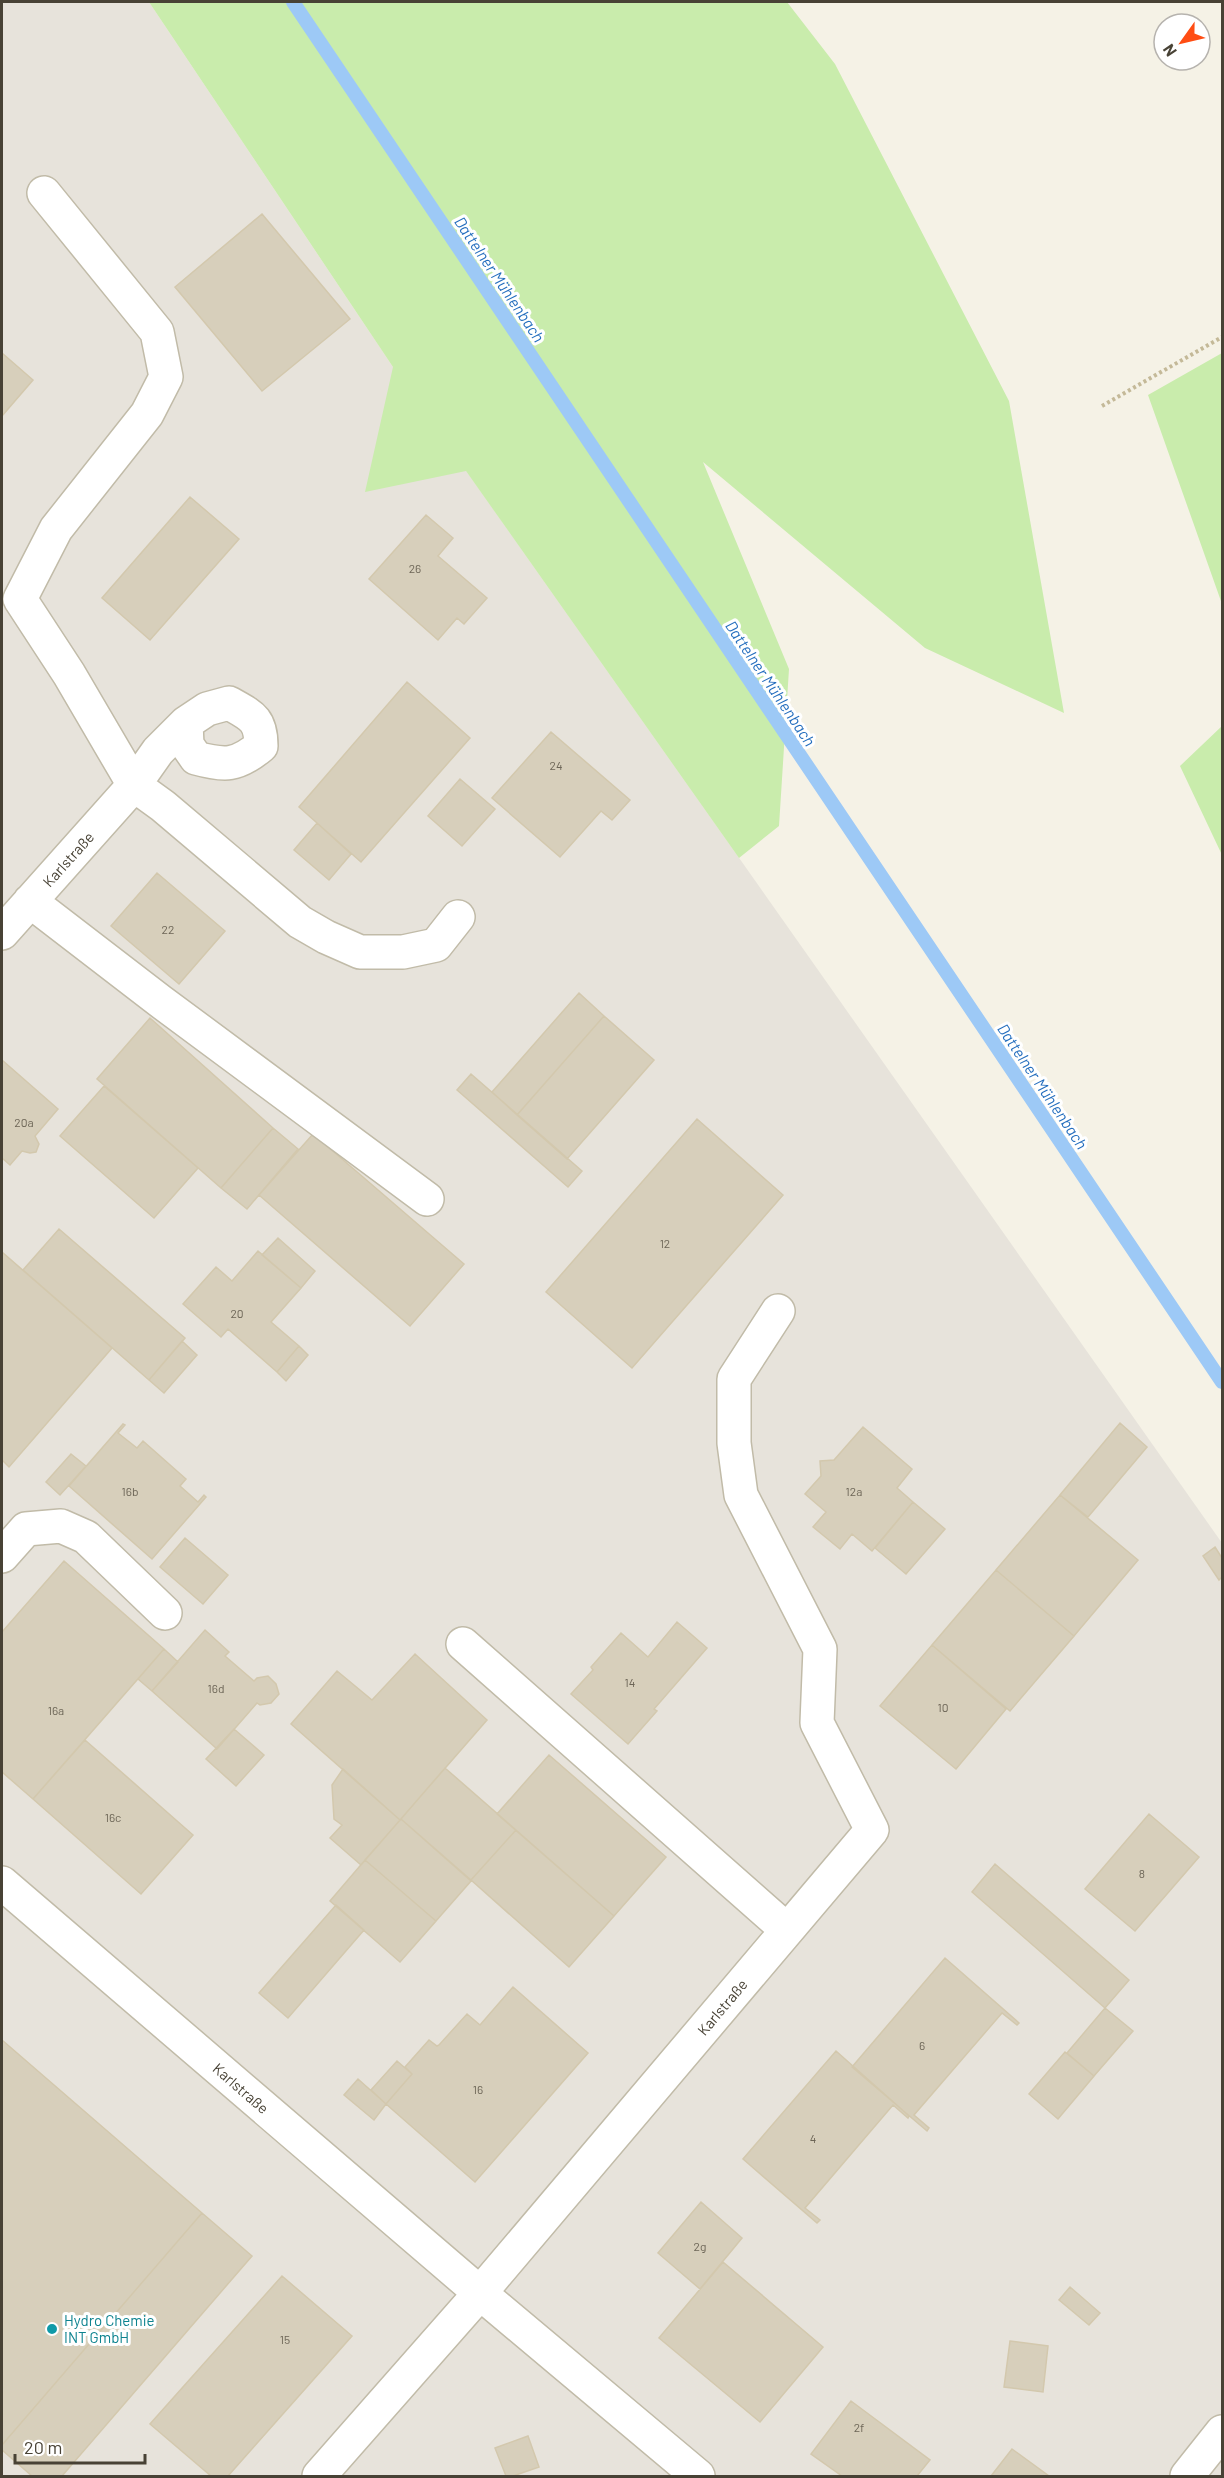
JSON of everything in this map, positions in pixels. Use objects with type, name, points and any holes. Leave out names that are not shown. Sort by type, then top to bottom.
[{"type":"street","points":[[44,193],[157,332],[166,377],[147,414],[56,529],[20,599],[69,674],[134,785],[163,806],[300,922],[360,952],[403,952],[436,945],[458,917]]},
{"type":"street","name":"Karlstraße","points":[[2,933],[134,785],[158,752],[186,723]]},
{"type":"street","points":[[30,901],[160,1001],[427,1199]]},
{"type":"street","name":"Karlstraße","points":[[319,2476],[480,2293],[872,1830],[817,1723],[820,1648],[741,1495],[734,1443],[734,1379],[778,1311]]},
{"type":"street","points":[[2,1556],[26,1528],[61,1526],[86,1537],[165,1613]]},
{"type":"street","points":[[463,1644],[787,1930]]},
{"type":"street","name":"Karlstraße","points":[[2,1883],[480,2293],[698,2476]]},
{"type":"street","points":[[1187,2476],[1222,2432]]},
{"type":"path","points":[[1102,406],[1222,336]]},
{"type":"shaded area","points":[[2,2],[149,2],[393,367],[1222,1543],[1222,2476],[2,2476]]},
{"type":"green space","points":[[149,2],[787,2],[835,64],[1009,401],[1064,713],[925,648],[703,462],[789,669],[779,826],[739,858],[466,471],[365,492],[393,367]]},
{"type":"green space","points":[[1222,353],[1222,604],[1148,395]]},
{"type":"green space","points":[[1222,726],[1222,855],[1180,766]]},
{"type":"building","points":[[262,214],[350,319],[262,391],[175,287]]},
{"type":"building","points":[[2,353],[33,380],[2,416]]},
{"type":"building","points":[[190,497],[239,539],[150,640],[102,598]]},
{"type":"building","points":[[426,515],[453,538],[438,556],[487,598],[464,624],[457,618],[438,640],[369,579]]},
{"type":"building","points":[[407,682],[470,738],[361,862],[299,807]]},
{"type":"building","points":[[551,732],[630,800],[612,820],[601,811],[560,857],[492,798]]},
{"type":"building","points":[[460,779],[495,809],[462,846],[428,816]]},
{"type":"building","points":[[317,823],[351,854],[329,880],[294,850]]},
{"type":"building","points":[[157,873],[225,931],[179,984],[111,926]]},
{"type":"building","points":[[579,993],[604,1016],[517,1115],[492,1092]]},
{"type":"building","points":[[604,1016],[654,1060],[567,1159],[517,1115]]},
{"type":"building","points":[[150,1018],[273,1128],[221,1188],[97,1079]]},
{"type":"building","points":[[2,1060],[58,1109],[35,1136],[39,1144],[36,1152],[22,1151],[10,1165],[2,1158]]},
{"type":"building","points":[[471,1074],[582,1171],[568,1187],[457,1090]]},
{"type":"building","points":[[104,1086],[198,1168],[154,1218],[60,1136]]},
{"type":"building","points":[[697,1119],[783,1195],[632,1368],[546,1292]]},
{"type":"building","points":[[273,1128],[298,1149],[247,1209],[221,1188]]},
{"type":"building","points":[[313,1134],[464,1264],[410,1326],[259,1195]]},
{"type":"building","points":[[59,1229],[185,1338],[149,1380],[23,1270]]},
{"type":"building","points":[[278,1238],[315,1271],[301,1288],[262,1255]]},
{"type":"building","points":[[258,1251],[301,1288],[271,1322],[299,1346],[277,1372],[228,1329],[221,1337],[183,1304],[216,1267],[232,1281]]},
{"type":"building","points":[[2,1252],[112,1348],[9,1467],[2,1460]]},
{"type":"building","points":[[182,1341],[197,1355],[164,1393],[149,1380]]},
{"type":"building","points":[[299,1346],[308,1355],[286,1381],[277,1372]]},
{"type":"building","points":[[1120,1423],[1147,1447],[1088,1517],[1060,1495]]},
{"type":"building","points":[[123,1424],[125,1425],[118,1433],[137,1448],[143,1441],[186,1479],[180,1486],[198,1502],[204,1495],[206,1497],[152,1559],[69,1486]]},
{"type":"building","points":[[863,1427],[912,1469],[897,1488],[913,1502],[872,1551],[852,1534],[840,1549],[813,1527],[826,1512],[805,1494],[821,1476],[820,1461],[834,1460]]},
{"type":"building","points":[[71,1454],[86,1466],[60,1495],[46,1482]]},
{"type":"building","points":[[1060,1495],[1138,1560],[1074,1636],[996,1570]]},
{"type":"building","points":[[913,1502],[945,1529],[906,1574],[875,1548]]},
{"type":"building","points":[[185,1538],[228,1575],[203,1604],[160,1567]]},
{"type":"building","points":[[1215,1547],[1222,1558],[1222,1577],[1219,1580],[1203,1556]]},
{"type":"building","points":[[64,1561],[164,1649],[33,1799],[2,1772],[2,1632]]},
{"type":"building","points":[[996,1570],[1074,1636],[1010,1711],[932,1645]]},
{"type":"building","points":[[677,1622],[707,1648],[654,1709],[657,1711],[628,1744],[571,1694],[593,1670],[591,1667],[621,1633],[648,1657]]},
{"type":"building","points":[[205,1630],[229,1652],[225,1656],[254,1681],[257,1678],[268,1676],[276,1684],[279,1694],[271,1703],[260,1705],[257,1703],[217,1749],[152,1691]]},
{"type":"building","points":[[932,1645],[1006,1709],[956,1769],[880,1706]]},
{"type":"building","points":[[164,1649],[178,1662],[152,1691],[138,1679]]},
{"type":"building","points":[[415,1654],[487,1720],[400,1820],[291,1724],[337,1671],[372,1700]]},
{"type":"building","points":[[234,1729],[264,1755],[236,1786],[206,1759]]},
{"type":"building","points":[[85,1740],[193,1835],[141,1894],[33,1799]]},
{"type":"building","points":[[549,1755],[666,1857],[614,1916],[497,1814]]},
{"type":"building","points":[[445,1768],[516,1830],[471,1880],[401,1819]]},
{"type":"building","points":[[343,1769],[400,1820],[361,1865],[330,1838],[342,1825],[334,1819],[332,1785]]},
{"type":"building","points":[[1149,1814],[1199,1857],[1135,1931],[1085,1889]]},
{"type":"building","points":[[401,1819],[471,1881],[436,1921],[365,1860]]},
{"type":"building","points":[[516,1830],[614,1916],[569,1967],[471,1880]]},
{"type":"building","points":[[365,1860],[436,1921],[400,1962],[330,1901]]},
{"type":"building","points":[[995,1864],[1129,1980],[1105,2008],[972,1892]]},
{"type":"building","points":[[336,1905],[364,1930],[288,2018],[259,1993]]},
{"type":"building","points":[[945,1958],[1019,2023],[1017,2025],[1002,2013],[914,2115],[929,2128],[927,2131],[852,2067]]},
{"type":"building","points":[[513,1987],[588,2053],[475,2182],[386,2104],[412,2074],[405,2067],[429,2040],[439,2045],[467,2014],[480,2025]]},
{"type":"building","points":[[1105,2008],[1133,2031],[1094,2076],[1067,2053]]},
{"type":"building","name":"Hydro Chemie INT GmbH","points":[[2,2040],[202,2213],[2,2445]]},
{"type":"building","points":[[836,2051],[909,2116],[908,2118],[893,2105],[805,2208],[820,2220],[817,2223],[743,2159]]},
{"type":"building","points":[[1065,2052],[1094,2076],[1058,2119],[1029,2094]]},
{"type":"building","points":[[397,2061],[412,2074],[386,2104],[371,2090]]},
{"type":"building","points":[[358,2079],[386,2104],[374,2120],[344,2095]]},
{"type":"building","points":[[701,2202],[742,2238],[700,2289],[658,2253]]},
{"type":"building","points":[[202,2213],[252,2256],[62,2476],[32,2476],[2,2450],[2,2445]]},
{"type":"building","points":[[723,2262],[823,2347],[760,2422],[659,2338]]},
{"type":"building","points":[[282,2276],[352,2336],[228,2476],[211,2476],[150,2424]]},
{"type":"building","points":[[1070,2287],[1100,2313],[1089,2325],[1059,2300]]},
{"type":"building","points":[[1010,2341],[1048,2346],[1043,2392],[1004,2387]]},
{"type":"building","points":[[851,2401],[930,2460],[917,2476],[842,2476],[811,2454]]},
{"type":"building","points":[[528,2436],[539,2467],[513,2476],[506,2476],[495,2448]]},
{"type":"building","points":[[1012,2449],[1049,2476],[991,2476]]},
{"type":"waterway","name":"Dattelner Mühlenbach","points":[[293,2],[1222,1382]]},
{"type":"place","name":"Hydro Chemie INT GmbH","points":[[52,2329]]}]
